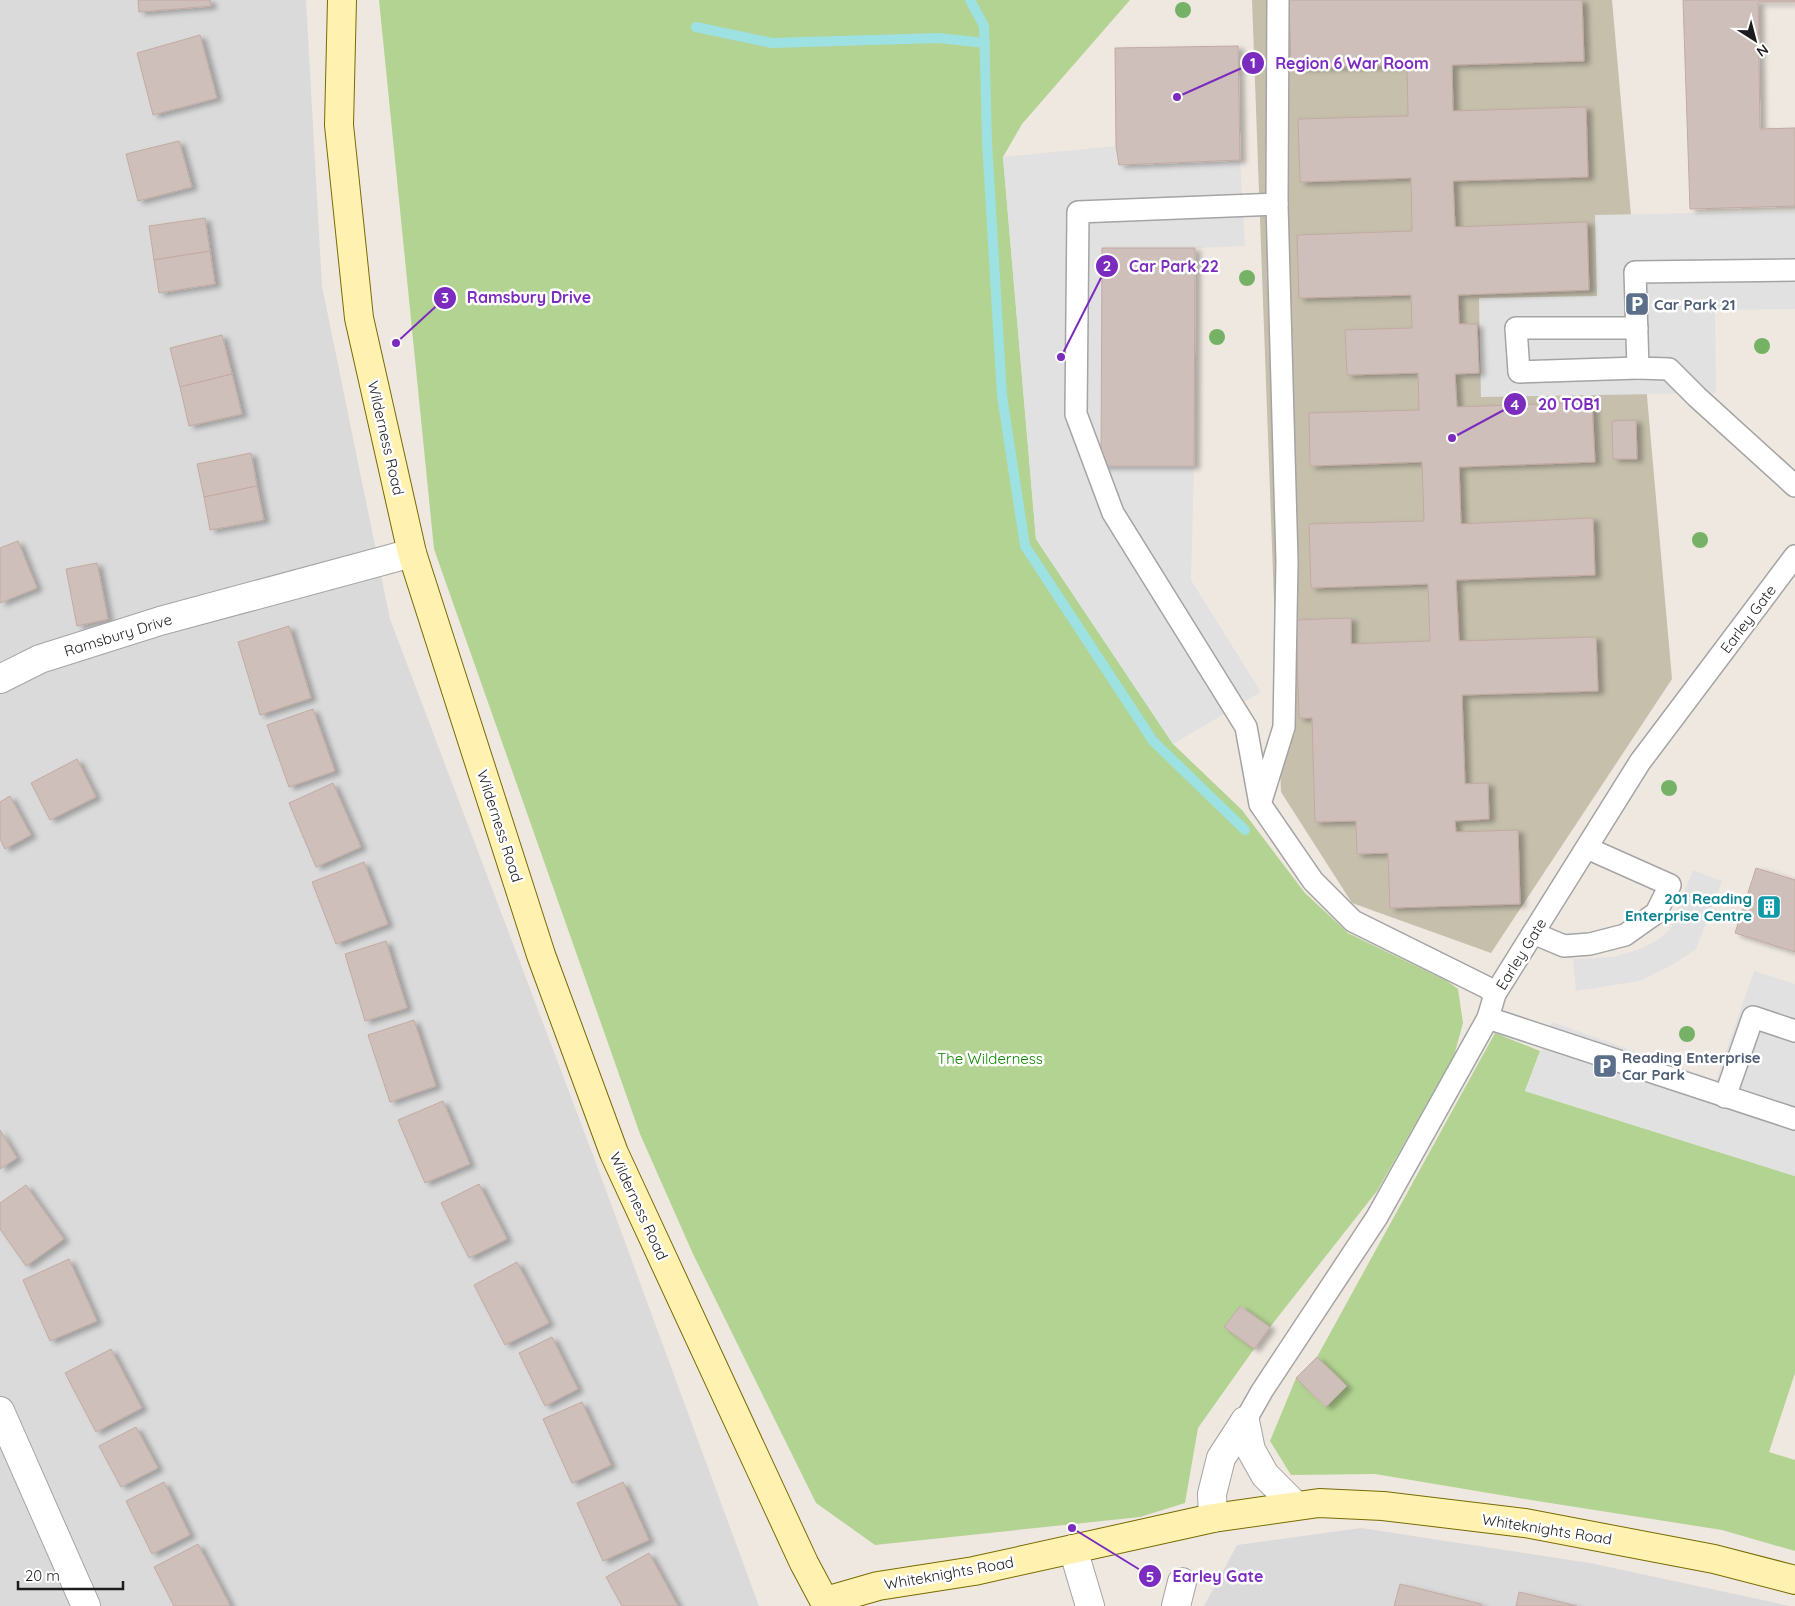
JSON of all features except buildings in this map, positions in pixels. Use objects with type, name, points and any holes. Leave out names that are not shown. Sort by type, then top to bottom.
[{"type":"main road","name":"Wilderness Road","points":[[342,0],[338,125],[359,318],[412,553],[541,955],[614,1153],[804,1563],[827,1603]]},
{"type":"main road","name":"Whiteknights Road","points":[[827,1603],[878,1586],[974,1571],[1213,1518],[1319,1503],[1383,1506],[1526,1523],[1714,1559],[1795,1580]]},
{"type":"street","name":"Ramsbury Drive","points":[[0,678],[40,658],[160,621],[412,553]]},
{"type":"street","points":[[0,1411],[7,1444],[86,1606]]},
{"type":"street","points":[[1245,1421],[1251,1450],[1265,1474],[1295,1505]]},
{"type":"street","points":[[1213,1518],[1212,1494],[1220,1458],[1245,1421]]},
{"type":"street","points":[[1073,1549],[1090,1606]]},
{"type":"lane","points":[[1260,804],[1284,727],[1287,561],[1277,204],[1278,0]]},
{"type":"lane","points":[[1277,204],[1078,212],[1076,414],[1113,513],[1246,727],[1260,804],[1313,881],[1353,921],[1486,987],[1495,994]]},
{"type":"lane","points":[[1638,368],[1635,272],[1795,270]]},
{"type":"lane","points":[[1637,328],[1516,328],[1519,372],[1638,368],[1669,369],[1795,486]]},
{"type":"lane","name":"Earley Gate","points":[[1245,1421],[1262,1391],[1377,1217],[1488,1018],[1495,994],[1640,762],[1795,556]]},
{"type":"lane","points":[[1533,934],[1564,946],[1590,944],[1625,935],[1656,913],[1670,885],[1587,848]]},
{"type":"lane","points":[[1725,1097],[1753,1017],[1795,1030]]},
{"type":"lane","points":[[1488,1018],[1795,1119]]},
{"type":"shaded area","points":[[0,0],[306,0],[322,286],[390,619],[593,1155],[759,1606],[0,1606]]},
{"type":"shaded area","points":[[1252,0],[1612,0],[1672,679],[1491,953],[1352,903],[1281,792]]},
{"type":"shaded area","points":[[1116,146],[1119,165],[1240,160],[1245,246],[1102,249],[1101,465],[1194,466],[1191,580],[1261,692],[1173,744],[1036,539],[1003,157]]},
{"type":"shaded area","name":"Car Park 21","points":[[1795,211],[1795,309],[1715,310],[1716,393],[1481,397],[1479,298],[1597,296],[1595,215]]},
{"type":"shaded area","points":[[1693,870],[1722,881],[1696,949],[1677,962],[1639,981],[1576,991],[1573,959],[1613,957],[1640,949],[1656,941],[1670,930]]},
{"type":"shaded area","name":"Reading Enterprise Car Park","points":[[1754,971],[1795,984],[1795,1176],[1525,1091],[1552,1022],[1716,1080]]},
{"type":"shaded area","points":[[1361,1528],[1590,1563],[1790,1606],[1204,1606],[1237,1545]]},
{"type":"green space","name":"The Wilderness","points":[[379,0],[1130,0],[1022,124],[1003,157],[1036,539],[1173,744],[1242,810],[1305,893],[1348,933],[1447,981],[1458,989],[1463,1023],[1454,1056],[1377,1191],[1270,1327],[1241,1306],[1225,1327],[1254,1349],[1198,1428],[1185,1503],[1140,1517],[875,1545],[816,1503],[693,1254],[640,1134],[434,549]]},
{"type":"green space","points":[[1495,1033],[1540,1051],[1525,1091],[1795,1176],[1795,1373],[1769,1452],[1795,1460],[1795,1551],[1722,1530],[1375,1474],[1291,1475],[1270,1441],[1296,1378],[1325,1407],[1347,1386],[1317,1357]]},
{"type":"waterway","points":[[970,0],[984,26],[987,141],[1002,396],[1025,546],[1153,741],[1245,830]]},
{"type":"waterway","points":[[696,27],[772,43],[939,38],[985,43]]},
{"type":"place","name":"Region 6 War Room","points":[[1177,97]]},
{"type":"place","name":"Car Park 21","points":[[1637,304]]},
{"type":"place","name":"Ramsbury Drive","points":[[396,343]]},
{"type":"place","name":"Car Park 22","points":[[1061,357]]},
{"type":"place","name":"20 TOB1","points":[[1452,438]]},
{"type":"place","name":"201 Reading Enterprise Centre","points":[[1769,907]]},
{"type":"place","name":"Reading Enterprise Car Park","points":[[1605,1066]]},
{"type":"place","name":"Earley Gate","points":[[1072,1528]]}]
